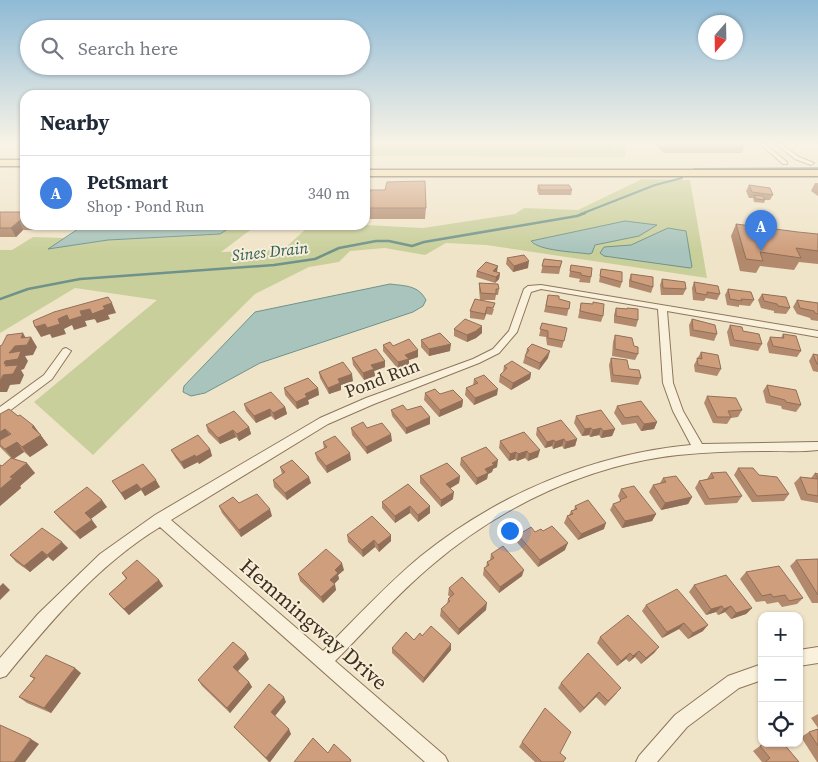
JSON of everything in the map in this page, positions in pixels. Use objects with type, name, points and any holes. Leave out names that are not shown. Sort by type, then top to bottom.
[{"type":"street","name":"Pond Run","points":[[0,670],[43,619],[71,590],[105,558],[160,519],[324,421],[370,401],[476,361],[496,351],[513,332],[527,291],[531,288],[541,287],[818,334]]},
{"type":"street","points":[[662,307],[668,383],[678,411],[699,449]]},
{"type":"street","points":[[0,412],[48,377],[66,351]]},
{"type":"street","points":[[325,661],[390,593],[427,560],[473,526],[511,504],[553,484],[601,467],[650,455],[699,449],[816,446]]},
{"type":"street","name":"Hemmingway Drive","points":[[160,519],[439,762]]},
{"type":"street","points":[[803,657],[818,655]]},
{"type":"street","points":[[644,762],[681,721],[734,682],[758,673]]},
{"type":"green space","points":[[641,180],[690,180],[707,278],[486,245],[446,243],[425,255],[385,248],[350,251],[339,262],[309,267],[255,294],[93,455],[34,402],[157,300],[75,288],[0,333],[0,250],[12,250],[33,237],[65,238],[49,249],[108,240],[220,234],[226,230],[250,230],[221,252],[283,250],[305,230],[370,230],[370,225],[423,228],[515,214],[524,208],[578,210]]},
{"type":"water","points":[[625,221],[657,225],[639,236],[595,245],[592,253],[589,254],[549,249],[531,241]]},
{"type":"water","points":[[668,228],[686,231],[692,267],[604,256],[600,253],[604,247],[631,245]]},
{"type":"water","points":[[76,230],[226,230],[220,234],[108,240],[48,249]]},
{"type":"water","points":[[390,284],[411,287],[419,291],[426,300],[423,306],[413,312],[260,363],[205,393],[191,396],[183,392],[184,386],[255,312]]},
{"type":"building","points":[[425,181],[426,208],[370,208],[370,190],[385,190],[387,182]]},
{"type":"building","points":[[538,185],[569,185],[572,190],[540,190]]},
{"type":"building","points":[[749,185],[770,188],[773,195],[752,192]]},
{"type":"building","points":[[754,195],[763,196],[765,200],[756,199]]},
{"type":"building","points":[[0,212],[20,212],[20,221],[11,228],[0,228]]},
{"type":"building","points":[[736,224],[818,234],[818,251],[796,248],[801,258],[760,252],[763,261],[746,259]]},
{"type":"building","points":[[524,255],[529,261],[514,266],[507,258]]},
{"type":"building","points":[[544,259],[562,261],[560,267],[542,266]]},
{"type":"building","points":[[486,262],[498,266],[493,271],[500,273],[496,277],[477,271]]},
{"type":"building","points":[[571,265],[592,268],[591,277],[570,271]]},
{"type":"building","points":[[601,269],[622,272],[622,282],[600,276]]},
{"type":"building","points":[[631,274],[653,277],[653,287],[631,281]]},
{"type":"building","points":[[662,279],[685,282],[686,289],[663,288]]},
{"type":"building","points":[[694,282],[718,286],[720,294],[707,292],[707,295],[696,293]]},
{"type":"building","points":[[479,283],[498,284],[499,289],[496,289],[496,294],[481,293]]},
{"type":"building","points":[[728,289],[751,292],[754,300],[730,299]]},
{"type":"building","points":[[762,294],[786,297],[790,308],[764,301]]},
{"type":"building","points":[[548,295],[559,296],[559,299],[570,302],[569,309],[546,306]]},
{"type":"building","points":[[108,297],[112,303],[103,306],[105,309],[92,314],[90,309],[80,311],[82,316],[69,320],[67,315],[58,319],[60,324],[47,328],[45,324],[35,327],[33,321],[54,312]]},
{"type":"building","points":[[475,299],[495,303],[493,308],[487,307],[485,314],[470,311]]},
{"type":"building","points":[[797,300],[818,303],[818,314],[814,311],[800,308]]},
{"type":"building","points":[[593,302],[604,304],[603,316],[580,311],[581,303],[593,304]]},
{"type":"building","points":[[616,308],[638,309],[638,320],[616,316]]},
{"type":"building","points":[[465,319],[482,326],[467,335],[454,329]]},
{"type":"building","points":[[692,319],[715,325],[717,334],[693,330]]},
{"type":"building","points":[[542,323],[567,328],[564,341],[548,338],[548,331],[540,329]]},
{"type":"building","points":[[730,325],[742,327],[743,331],[759,334],[762,344],[734,340]]},
{"type":"building","points":[[23,333],[21,338],[31,337],[27,345],[15,346],[9,353],[21,351],[18,359],[5,361],[4,364],[7,363],[5,366],[18,365],[13,374],[3,375],[0,381],[0,346],[7,335]]},
{"type":"building","points":[[440,333],[451,344],[429,349],[421,340]]},
{"type":"building","points":[[783,334],[796,336],[801,351],[773,346],[770,337],[784,338]]},
{"type":"building","points":[[615,335],[632,338],[634,346],[638,347],[638,354],[615,349]]},
{"type":"building","points":[[409,339],[418,350],[405,355],[409,359],[398,362],[383,345],[390,342],[393,346]]},
{"type":"building","points":[[532,344],[550,351],[540,363],[525,356],[529,350],[527,349]]},
{"type":"building","points":[[376,349],[385,361],[371,365],[374,369],[363,373],[352,358]]},
{"type":"building","points":[[701,352],[718,355],[721,369],[698,365],[697,358],[702,359]]},
{"type":"building","points":[[813,354],[818,355],[818,364],[817,364]]},
{"type":"building","points":[[611,358],[627,360],[629,369],[639,370],[641,378],[613,375]]},
{"type":"building","points":[[512,361],[531,373],[513,383],[500,375],[507,368],[504,366]]},
{"type":"building","points":[[343,362],[352,374],[338,379],[340,383],[328,388],[319,372]]},
{"type":"building","points":[[484,375],[498,389],[475,398],[466,388],[478,383],[474,379]]},
{"type":"building","points":[[308,378],[318,388],[305,394],[307,397],[296,402],[284,388]]},
{"type":"building","points":[[767,385],[796,390],[801,405],[770,396]]},
{"type":"building","points":[[435,389],[440,394],[453,390],[463,400],[440,410],[425,393]]},
{"type":"building","points":[[271,392],[285,407],[273,413],[270,409],[254,416],[244,404]]},
{"type":"building","points":[[707,396],[736,398],[742,410],[728,411],[731,417],[717,417]]},
{"type":"building","points":[[641,401],[657,422],[644,424],[638,416],[625,418],[617,406]]},
{"type":"building","points":[[403,405],[407,410],[421,406],[430,417],[406,428],[391,410]]},
{"type":"building","points":[[9,409],[34,426],[32,427],[41,435],[22,447],[17,442],[5,449],[0,445],[0,440],[11,434],[5,429],[0,432],[0,414]]},
{"type":"building","points":[[601,410],[615,429],[603,431],[601,428],[585,429],[576,416]]},
{"type":"building","points":[[234,411],[249,427],[237,434],[233,430],[218,438],[206,425]]},
{"type":"building","points":[[561,420],[577,439],[566,442],[564,439],[547,442],[537,428]]},
{"type":"building","points":[[363,422],[367,428],[382,423],[391,434],[366,447],[351,428]]},
{"type":"building","points":[[524,432],[540,450],[529,454],[527,451],[510,454],[500,441]]},
{"type":"building","points":[[198,435],[210,449],[196,457],[195,455],[181,462],[171,450]]},
{"type":"building","points":[[335,436],[350,453],[326,466],[315,453],[327,447],[323,442]]},
{"type":"building","points":[[486,447],[498,460],[492,463],[494,465],[485,469],[488,473],[477,478],[461,458]]},
{"type":"building","points":[[11,458],[27,463],[10,477],[13,478],[0,489],[0,465],[2,466]]},
{"type":"building","points":[[292,460],[309,477],[285,493],[273,480],[285,472],[280,467]]},
{"type":"building","points":[[447,463],[460,476],[446,484],[454,492],[441,500],[420,476]]},
{"type":"building","points":[[143,464],[156,480],[141,489],[137,484],[121,493],[112,481]]},
{"type":"building","points":[[738,468],[753,468],[759,475],[777,477],[789,494],[757,496]]},
{"type":"building","points":[[726,472],[742,496],[709,499],[699,481],[714,478],[711,473]]},
{"type":"building","points":[[676,476],[692,497],[665,503],[653,485],[666,482],[663,478]]},
{"type":"building","points":[[800,477],[818,479],[818,496],[807,494]]},
{"type":"building","points":[[408,484],[430,506],[418,515],[410,506],[395,516],[382,502]]},
{"type":"building","points":[[634,486],[656,514],[625,521],[613,504],[627,497],[621,489]]},
{"type":"building","points":[[87,487],[102,500],[85,513],[92,520],[75,532],[54,512]]},
{"type":"building","points":[[257,494],[270,509],[239,530],[219,506],[233,497],[239,503]]},
{"type":"building","points":[[588,500],[606,523],[581,534],[567,516],[573,514],[571,511],[577,509],[575,506]]},
{"type":"building","points":[[372,516],[391,535],[378,545],[374,540],[362,550],[347,535]]},
{"type":"building","points":[[552,526],[568,543],[540,560],[518,535],[531,527],[535,532],[541,529],[543,531]]},
{"type":"building","points":[[42,528],[62,542],[47,555],[42,551],[24,566],[10,555]]},
{"type":"building","points":[[503,546],[524,570],[500,587],[484,568],[489,565],[487,562],[494,558],[491,554]]},
{"type":"building","points":[[326,549],[342,563],[335,570],[338,573],[330,580],[335,584],[321,597],[298,574]]},
{"type":"building","points":[[818,559],[818,595],[796,560]]},
{"type":"building","points":[[137,560],[159,580],[124,609],[109,594],[127,578],[122,573]]},
{"type":"building","points":[[779,566],[803,598],[789,601],[785,595],[773,597],[771,594],[762,596],[746,572]]},
{"type":"building","points":[[726,575],[752,608],[736,613],[731,606],[724,609],[722,606],[711,609],[694,585]]},
{"type":"building","points":[[462,577],[487,603],[459,629],[441,609],[450,601],[448,599],[454,594],[449,588]]},
{"type":"building","points":[[677,589],[708,625],[693,633],[684,623],[667,632],[646,605]]},
{"type":"building","points":[[628,615],[659,647],[646,658],[639,651],[633,656],[630,653],[621,661],[600,637]]},
{"type":"building","points":[[431,626],[451,644],[424,678],[392,648],[406,632],[414,640],[420,633],[422,636]]},
{"type":"building","points":[[233,642],[246,653],[233,667],[249,682],[227,708],[198,680]]},
{"type":"building","points":[[588,653],[621,688],[608,701],[599,692],[584,708],[561,683]]},
{"type":"building","points":[[46,655],[75,668],[44,708],[19,697],[35,678],[30,676]]},
{"type":"building","points":[[269,684],[284,697],[271,712],[289,729],[266,758],[234,727]]},
{"type":"building","points":[[545,708],[571,732],[560,753],[566,758],[563,762],[542,762],[522,742]]},
{"type":"building","points":[[0,725],[31,739],[14,762],[0,762]]},
{"type":"building","points":[[818,729],[818,746],[809,732]]},
{"type":"building","points":[[313,738],[328,753],[334,744],[351,760],[350,762],[294,762]]},
{"type":"building","points":[[761,747],[786,747],[799,762],[765,762],[770,758]]},
{"type":"waterway","name":"Sines Drain","points":[[581,214],[655,185],[676,180]]},
{"type":"waterway","name":"Sines Drain","points":[[0,299],[28,289],[80,279],[274,265],[315,259],[339,248],[376,241],[389,241],[412,246],[424,242],[577,216],[585,213]]},
{"type":"place","name":"PetSmart","points":[[761,251]]}]
